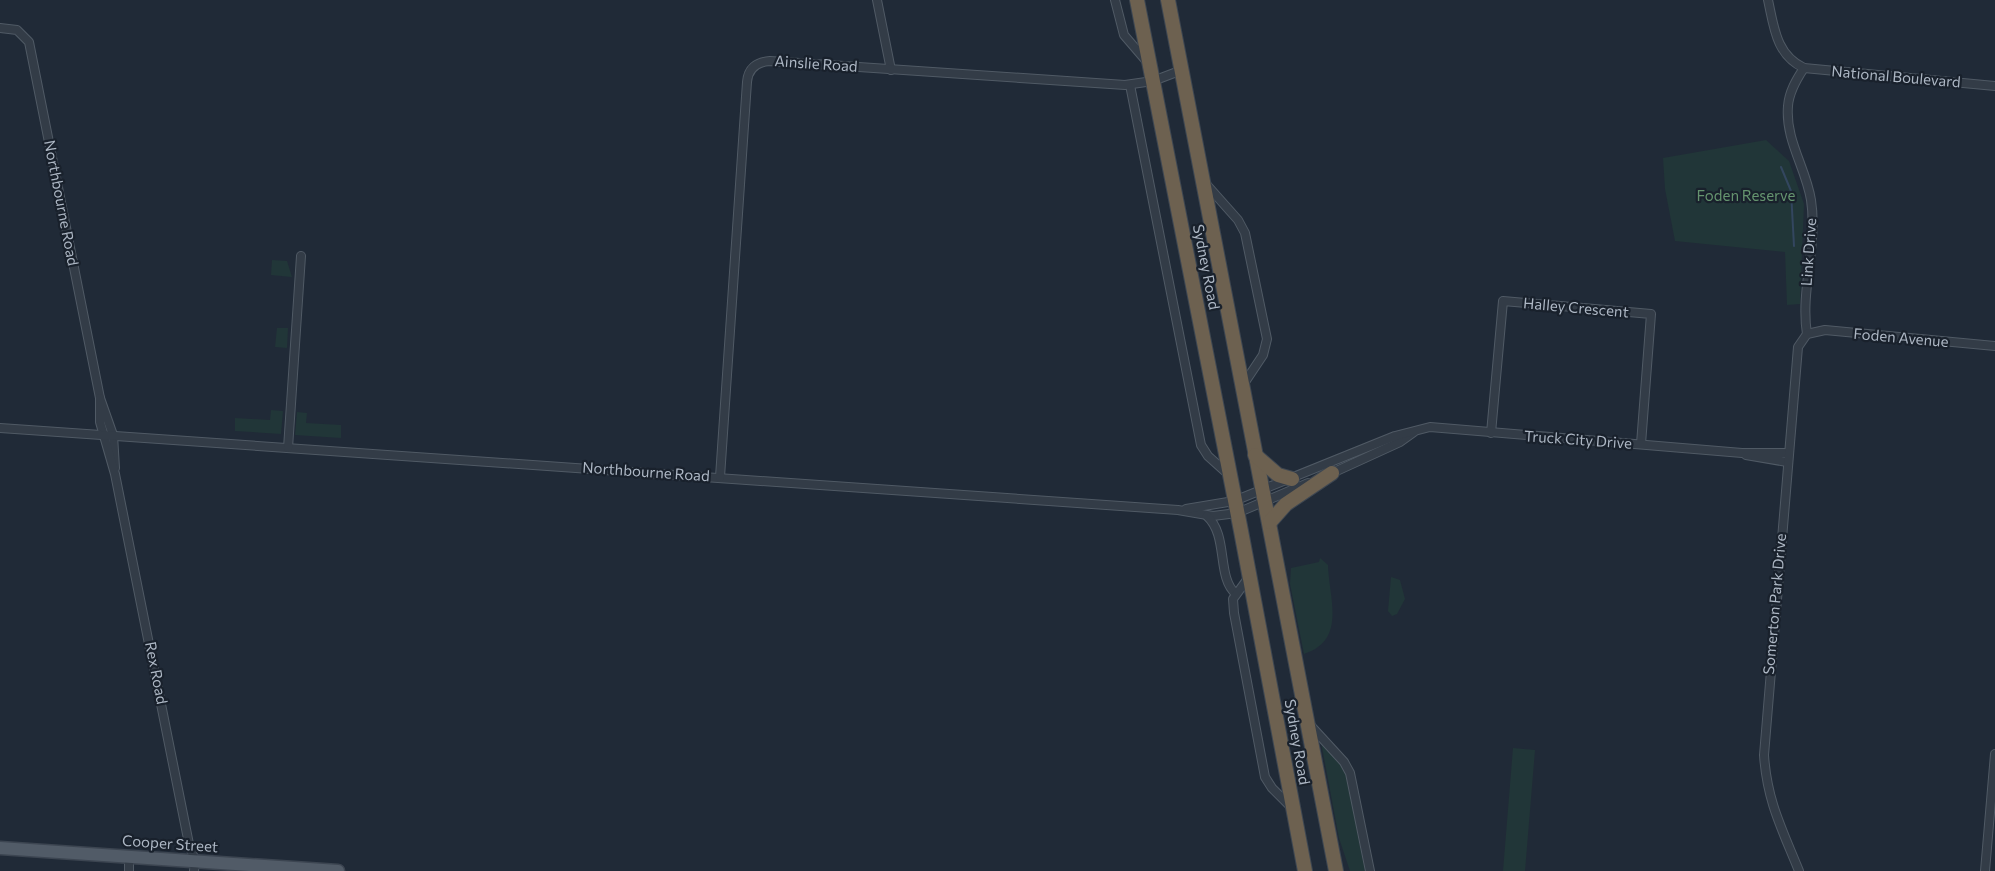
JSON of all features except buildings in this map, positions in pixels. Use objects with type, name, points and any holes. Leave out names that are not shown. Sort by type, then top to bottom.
[{"type":"highway","name":"Sydney Road","points":[[1137,0],[1250,576],[1305,871]]},
{"type":"highway","name":"Sydney Road","points":[[1168,0],[1336,871]]},
{"type":"highway","points":[[1255,454],[1278,475],[1292,478]]},
{"type":"highway","points":[[1270,522],[1286,504],[1332,472]]},
{"type":"main road","name":"Cooper Street","points":[[0,848],[129,856],[194,866],[338,871]]},
{"type":"street","points":[[877,0],[891,70]]},
{"type":"street","name":"Sydney Road","points":[[1115,0],[1124,35],[1149,64]]},
{"type":"street","points":[[1768,0],[1779,45],[1800,67]]},
{"type":"street","name":"Northbourne Road","points":[[0,28],[21,32],[29,42],[100,398],[103,435]]},
{"type":"street","name":"Ainslie Road","points":[[720,477],[749,72],[760,63],[770,61],[1130,85],[1153,81],[1182,70]]},
{"type":"street","name":"National Boulevard","points":[[1800,67],[1995,86]]},
{"type":"street","name":"Link Drive","points":[[1800,67],[1788,106],[1791,136],[1810,193],[1812,213],[1804,316],[1807,334]]},
{"type":"street","points":[[1130,85],[1201,445],[1208,456],[1229,475]]},
{"type":"street","points":[[1203,180],[1242,225],[1267,339],[1263,356],[1242,386]]},
{"type":"street","points":[[288,448],[301,256]]},
{"type":"street","name":"Halley Crescent","points":[[1491,433],[1503,301],[1651,315],[1641,444]]},
{"type":"street","name":"Foden Avenue","points":[[1807,334],[1826,330],[1995,346]]},
{"type":"street","name":"Somerton Park Drive","points":[[1799,871],[1774,815],[1766,778],[1764,754],[1796,354],[1807,334]]},
{"type":"street","name":"Northbourne Road","points":[[100,398],[113,435]]},
{"type":"street","name":"Northbourne Road","points":[[0,428],[1178,510],[1206,515],[1236,507]]},
{"type":"street","name":"Truck City Drive","points":[[1236,507],[1263,496],[1292,478],[1395,436],[1430,428],[1742,453],[1788,453]]},
{"type":"street","name":"Truck City Drive","points":[[1236,507],[1332,472],[1400,442],[1414,432]]},
{"type":"street","name":"Rex Road","points":[[103,435],[116,474]]},
{"type":"street","name":"Rex Road","points":[[113,435],[116,474],[194,866]]},
{"type":"street","name":"Truck City Drive","points":[[1742,453],[1787,462]]},
{"type":"street","name":"Northbourne Road","points":[[1178,510],[1236,507]]},
{"type":"street","name":"Sydney Road","points":[[1206,515],[1216,526],[1229,585],[1236,594],[1232,605],[1265,777],[1272,788],[1292,808]]},
{"type":"street","points":[[1236,594],[1250,576]]},
{"type":"street","name":"Sydney Road","points":[[1309,724],[1344,762],[1350,773],[1370,871]]},
{"type":"street","points":[[1985,871],[1995,754]]},
{"type":"street","points":[[129,856],[129,871]]},
{"type":"green space","name":"Foden Reserve","points":[[1766,140],[1789,161],[1804,204],[1800,304],[1787,305],[1785,252],[1675,241],[1665,189],[1663,158]]},
{"type":"green space","points":[[272,260],[287,261],[292,277],[271,275]]},
{"type":"green space","points":[[277,328],[288,328],[287,348],[275,347]]},
{"type":"green space","points":[[271,410],[283,411],[281,434],[235,431],[235,418],[270,420]]},
{"type":"green space","points":[[297,412],[307,413],[306,423],[341,425],[341,438],[295,435]]},
{"type":"green space","points":[[1320,558],[1328,565],[1332,604],[1331,629],[1326,639],[1317,648],[1304,654],[1290,584],[1291,568],[1319,562]]},
{"type":"green space","points":[[1391,577],[1400,580],[1405,599],[1397,614],[1392,616],[1388,611]]},
{"type":"green space","points":[[1321,742],[1343,765],[1365,871],[1350,871],[1339,838]]},
{"type":"green space","points":[[1513,748],[1535,750],[1525,871],[1503,871]]},
{"type":"waterway","points":[[1781,167],[1791,191],[1794,246]]}]
